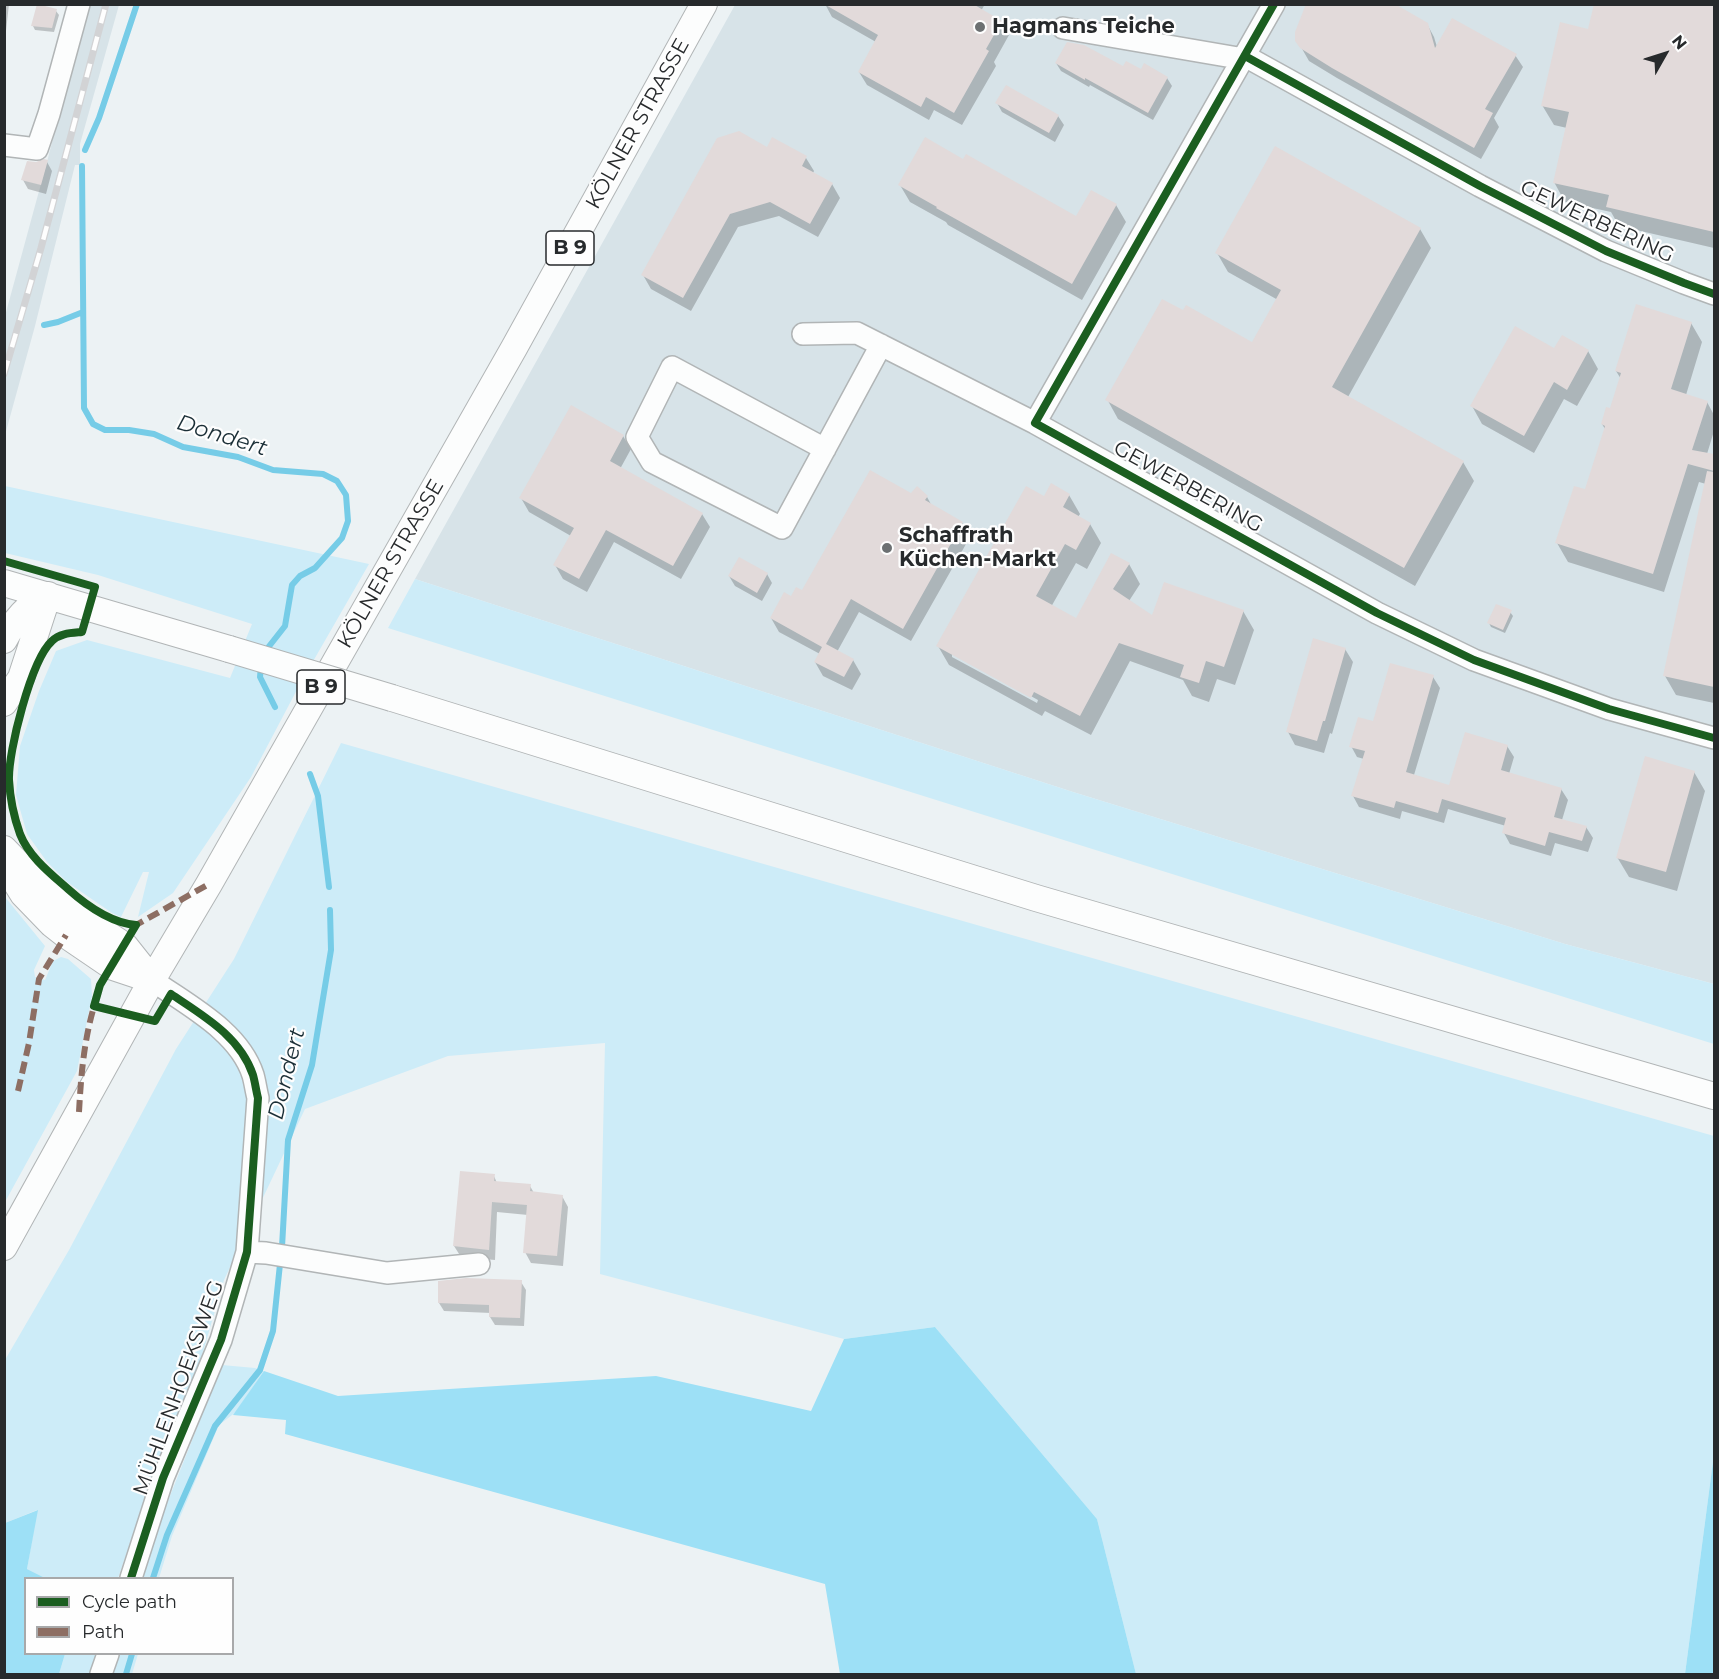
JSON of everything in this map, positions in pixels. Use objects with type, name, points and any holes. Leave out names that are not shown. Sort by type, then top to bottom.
[{"type":"main road","name":"KÖLNER STRASSE","points":[[4,1246],[152,980],[508,358],[704,4]]},
{"type":"main road","points":[[4,583],[392,698],[1036,898],[1714,1096]]},
{"type":"main road","points":[[4,640],[10,628],[26,608],[48,595]]},
{"type":"main road","points":[[4,703],[21,678],[48,595]]},
{"type":"main road","points":[[4,849],[36,883],[60,903],[125,946],[152,980]]},
{"type":"main road","points":[[4,862],[23,894],[52,924],[113,967],[152,980]]},
{"type":"street","points":[[4,145],[36,149],[49,114],[79,4]]},
{"type":"street","points":[[1035,423],[1274,4]]},
{"type":"street","name":"GEWERBERING","points":[[1063,28],[1244,58],[1480,186],[1606,251],[1714,294]]},
{"type":"street","name":"GEWERBERING","points":[[803,334],[857,333],[1035,423],[1377,613],[1474,660],[1609,709],[1714,738]]},
{"type":"street","points":[[825,449],[672,367],[637,437],[652,462],[782,528],[825,449],[881,345]]},
{"type":"street","name":"MÜHLENHOEKSWEG","points":[[131,1577],[163,1478],[221,1340],[247,1252],[258,1098],[252,1073],[239,1049],[219,1027],[152,980]]},
{"type":"street","points":[[247,1252],[266,1253],[387,1273],[478,1263]]},
{"type":"street","points":[[101,1674],[107,1655]]},
{"type":"shaded area","points":[[87,5],[119,5],[80,144],[80,165],[75,165],[5,435],[5,316]]},
{"type":"shaded area","points":[[735,5],[1714,5],[1714,984],[1565,944],[1073,792],[415,579]]},
{"type":"shaded area","points":[[5,486],[369,564],[300,684],[251,777],[173,893],[138,917],[149,872],[143,872],[121,917],[67,882],[47,862],[27,834],[16,795],[20,746],[39,691],[56,651],[87,640],[230,678],[252,624],[98,575],[5,553]]},
{"type":"shaded area","points":[[415,579],[1073,792],[1565,944],[1714,984],[1714,1044],[388,628]]},
{"type":"shaded area","points":[[341,743],[1714,1136],[1714,1454],[1685,1674],[1136,1674],[1097,1519],[935,1327],[844,1339],[600,1274],[605,1043],[448,1056],[305,1109],[224,1280],[200,1362],[118,1577],[43,1577],[27,1569],[37,1510],[5,1523],[5,1360],[69,1250],[176,1049],[234,959]]},
{"type":"shaded area","points":[[5,897],[45,946],[34,970],[35,977],[45,980],[53,961],[61,957],[68,959],[91,979],[92,996],[77,1071],[5,1202]]},
{"type":"shaded area","points":[[935,1327],[1097,1519],[1136,1674],[840,1674],[825,1584],[285,1434],[286,1420],[233,1415],[264,1371],[338,1396],[656,1376],[811,1411],[844,1339]]},
{"type":"shaded area","points":[[222,1365],[264,1371],[236,1412],[219,1425],[172,1536],[159,1577],[140,1577],[156,1531]]},
{"type":"shaded area","points":[[1714,1454],[1714,1674],[1685,1674]]},
{"type":"shaded area","points":[[38,1510],[27,1569],[43,1577],[24,1577],[24,1655],[65,1655],[59,1674],[5,1674],[5,1523]]},
{"type":"shaded area","points":[[65,1655],[96,1655],[90,1674],[59,1674]]},
{"type":"shaded area","points":[[118,1655],[138,1655],[132,1674],[112,1674]]},
{"type":"building","points":[[37,4],[57,9],[52,28],[31,26]]},
{"type":"building","points":[[824,4],[973,4],[1002,21],[986,49],[989,51],[954,113],[926,97],[921,107],[858,72],[878,35]]},
{"type":"building","points":[[1306,4],[1395,4],[1428,23],[1435,48],[1452,18],[1517,54],[1485,109],[1493,113],[1474,148],[1300,48],[1295,41],[1295,32]]},
{"type":"building","points":[[1594,4],[1714,4],[1714,232],[1606,207],[1609,195],[1553,183],[1569,112],[1541,106],[1560,22],[1588,29]]},
{"type":"building","points":[[1067,42],[1084,45],[1123,66],[1126,61],[1141,69],[1144,63],[1168,77],[1148,113],[1055,63]]},
{"type":"building","points":[[1006,85],[1059,115],[1049,133],[995,103]]},
{"type":"building","points":[[739,131],[767,147],[772,137],[807,156],[802,166],[833,183],[810,224],[770,202],[730,214],[683,298],[641,275],[717,138]]},
{"type":"building","points":[[925,137],[963,159],[966,154],[1076,216],[1091,190],[1117,204],[1072,284],[898,185]]},
{"type":"building","points":[[1275,146],[1421,228],[1332,387],[1464,461],[1404,568],[1105,400],[1162,299],[1183,310],[1186,305],[1252,342],[1281,290],[1215,253]]},
{"type":"building","points":[[48,160],[41,185],[21,180],[27,161],[36,162]]},
{"type":"building","points":[[1636,304],[1692,322],[1671,389],[1708,401],[1692,450],[1714,454],[1714,471],[1688,464],[1653,574],[1555,543],[1574,486],[1585,489],[1605,426],[1601,424],[1606,407],[1610,408],[1621,373],[1615,371]]},
{"type":"building","points":[[1515,326],[1554,348],[1562,335],[1589,350],[1567,390],[1554,382],[1524,436],[1470,406]]},
{"type":"building","points":[[571,405],[624,435],[610,461],[703,513],[673,566],[606,530],[579,579],[553,565],[574,528],[519,498]]},
{"type":"building","name":"Schaffrath Küchen-Markt","points":[[870,470],[911,493],[917,486],[928,496],[925,500],[963,522],[903,629],[851,599],[826,644],[854,659],[844,677],[814,662],[822,647],[770,618],[784,592],[791,596],[796,587],[802,590]]},
{"type":"building","points":[[1707,471],[1714,472],[1714,687],[1663,676]]},
{"type":"building","points":[[1051,483],[1070,494],[1063,507],[1091,523],[1076,550],[1065,544],[1036,596],[1076,618],[1111,553],[1130,563],[1113,589],[1152,615],[1164,582],[1244,610],[1224,667],[1206,661],[1199,683],[1180,677],[1184,665],[1119,643],[1080,716],[1034,692],[1031,698],[936,646],[1026,486],[1044,496]]},
{"type":"building","points":[[739,557],[768,573],[757,593],[728,576]]},
{"type":"building","points":[[1496,604],[1512,610],[1503,630],[1487,623]]},
{"type":"building","points":[[1313,638],[1346,648],[1317,741],[1286,732]]},
{"type":"building","points":[[1390,663],[1434,675],[1406,772],[1449,785],[1465,732],[1508,745],[1501,770],[1562,788],[1554,817],[1587,826],[1582,841],[1549,832],[1545,846],[1502,833],[1506,818],[1442,799],[1438,813],[1396,801],[1394,808],[1351,796],[1365,751],[1349,747],[1358,717],[1373,721]]},
{"type":"building","points":[[1645,756],[1695,771],[1666,872],[1616,858]]},
{"type":"building","points":[[460,1171],[495,1174],[494,1181],[531,1184],[530,1191],[563,1195],[557,1256],[523,1253],[527,1205],[492,1202],[489,1250],[453,1246]]},
{"type":"building","points":[[466,1278],[522,1280],[520,1318],[489,1317],[489,1305],[438,1303],[438,1281]]},
{"type":"waterway","name":"Dondert","points":[[85,150],[99,118],[137,4]]},
{"type":"waterway","name":"Dondert","points":[[82,166],[84,408],[93,424],[105,430],[129,430],[154,434],[183,447],[238,457],[273,470],[323,474],[337,481],[346,495],[348,521],[342,538],[315,568],[300,576],[292,585],[285,626],[263,654]]},
{"type":"waterway","points":[[44,325],[83,312]]},
{"type":"waterway","name":"Dondert","points":[[261,666],[260,677],[275,707]]},
{"type":"waterway","name":"Dondert","points":[[310,774],[318,796],[329,887]]},
{"type":"waterway","name":"Dondert","points":[[282,1247],[288,1140],[312,1065],[331,950],[330,910]]},
{"type":"waterway","name":"Dondert","points":[[153,1577],[167,1535],[215,1426],[260,1370],[273,1331],[280,1264]]},
{"type":"waterway","name":"Dondert","points":[[126,1674],[132,1655]]},
{"type":"railway","points":[[4,374],[41,248],[106,4]]},
{"type":"marked path","points":[[132,925],[136,925],[209,884]]},
{"type":"marked path","points":[[18,1091],[29,1043],[39,979],[66,935]]},
{"type":"marked path","points":[[79,1112],[84,1057],[95,1003]]},
{"type":"cycle path","points":[[1274,4],[1035,423],[1377,613],[1474,660],[1609,709],[1714,738]]},
{"type":"cycle path","points":[[1245,56],[1480,186],[1606,251],[1714,294]]},
{"type":"cycle path","points":[[4,561],[95,587],[82,632],[55,638],[44,651],[36,667],[22,707],[12,749],[9,780],[11,801],[18,828],[35,858],[91,907],[118,921],[136,925],[100,985],[94,1006],[155,1021],[171,994],[230,1038],[247,1061],[258,1098],[247,1252],[221,1340],[163,1478],[131,1577]]},
{"type":"place","name":"Hagmans Teiche","points":[[980,27]]},
{"type":"place","name":"Schaffrath Küchen-Markt","points":[[887,548]]}]
